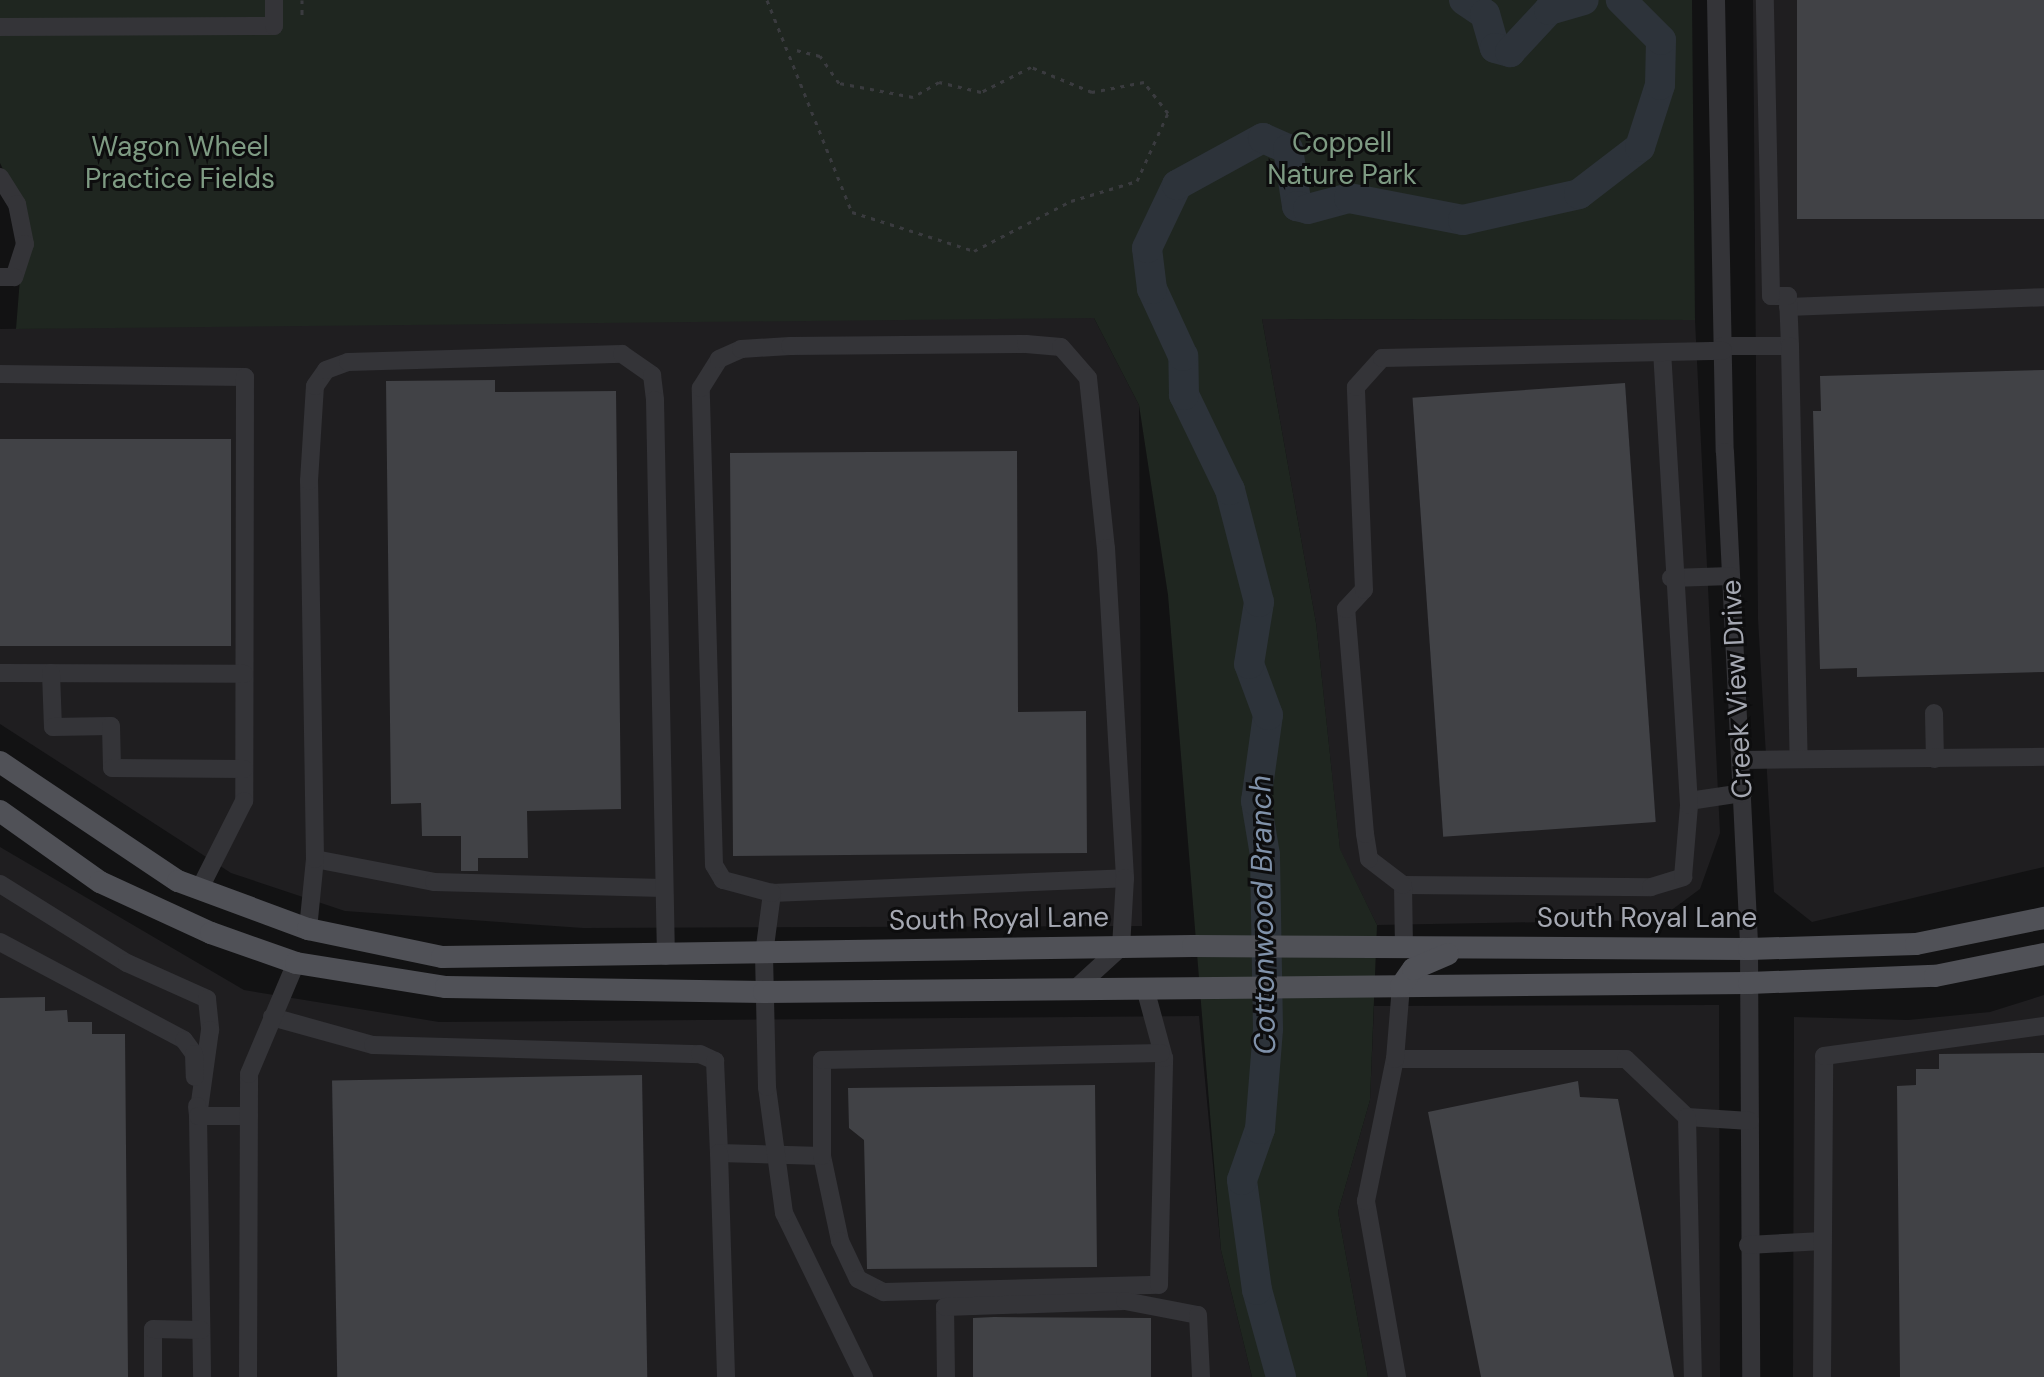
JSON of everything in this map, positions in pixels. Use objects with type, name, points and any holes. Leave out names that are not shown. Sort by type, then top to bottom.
[{"type":"main road","name":"South Royal Lane","points":[[0,762],[113,843],[199,890],[308,929],[442,957],[1193,946],[1749,949],[1916,944],[2044,918]]},
{"type":"main road","points":[[0,811],[144,906],[296,963],[446,987],[764,992],[1749,983],[1935,976],[2044,954]]},
{"type":"main road","points":[[296,963],[308,929]]},
{"type":"main road","points":[[1401,986],[1431,957],[1473,949]]},
{"type":"street","points":[[0,27],[274,26],[274,0]]},
{"type":"street","name":"Creek View Drive","points":[[1716,0],[1722,348],[1749,949],[1751,1377]]},
{"type":"street","points":[[1765,0],[1771,296],[1788,296],[1799,759]]},
{"type":"street","points":[[0,177],[17,204],[25,244],[14,277],[0,277]]},
{"type":"street","points":[[1788,307],[2044,297]]},
{"type":"street","points":[[1075,989],[1121,947],[1125,878],[1106,548],[1088,378],[1074,354],[1026,344],[790,346],[741,349],[719,359],[701,388],[714,865],[723,880],[772,893],[1125,878]]},
{"type":"street","points":[[1662,353],[1671,578],[1689,801],[1683,877],[1651,887],[1403,885],[1369,859],[1365,834],[1346,609],[1364,590],[1356,387],[1382,358],[1662,353],[1790,346]]},
{"type":"street","points":[[308,929],[315,859],[309,481],[315,386],[326,370],[348,362],[622,354],[652,375],[655,400],[666,956]]},
{"type":"street","points":[[0,374],[245,377],[244,801],[199,890]]},
{"type":"street","points":[[1671,578],[1731,576]]},
{"type":"street","points":[[0,673],[244,674]]},
{"type":"street","points":[[51,673],[53,727],[111,726],[112,768],[244,769]]},
{"type":"street","points":[[1934,713],[1935,759]]},
{"type":"street","points":[[1742,760],[2044,757]]},
{"type":"street","points":[[1689,801],[1743,793]]},
{"type":"street","points":[[315,859],[434,882],[663,888]]},
{"type":"street","points":[[0,884],[127,963],[207,999],[210,1030],[198,1116]]},
{"type":"street","points":[[1403,885],[1404,948]]},
{"type":"street","points":[[772,893],[764,954],[764,992],[774,1152],[784,1213],[864,1377]]},
{"type":"street","points":[[0,942],[184,1040],[194,1054],[198,1116],[202,1377]]},
{"type":"street","points":[[248,1377],[249,1074],[296,963]]},
{"type":"street","points":[[1397,1377],[1366,1201],[1395,1059],[1401,986]]},
{"type":"street","points":[[1145,988],[1161,1053],[1159,1285],[884,1292],[858,1279],[840,1241],[822,1156],[822,1060],[1161,1053]]},
{"type":"street","points":[[272,1017],[373,1045],[700,1054],[715,1061],[726,1377]]},
{"type":"street","points":[[1822,1377],[1824,1056],[2044,1026]]},
{"type":"street","points":[[1395,1059],[1626,1059],[1687,1117],[1750,1121]]},
{"type":"street","points":[[198,1116],[249,1116]]},
{"type":"street","points":[[1687,1117],[1693,1377]]},
{"type":"street","points":[[719,1153],[774,1152],[822,1156]]},
{"type":"street","points":[[1748,1245],[1823,1241]]},
{"type":"street","points":[[946,1377],[945,1307],[1125,1301],[1198,1315],[1201,1377]]},
{"type":"street","points":[[153,1377],[153,1329],[201,1330]]},
{"type":"path","points":[[302,0],[302,15]]},
{"type":"path","points":[[767,0],[792,49],[852,212],[974,251],[1071,201],[1137,181],[1168,113],[1144,82],[1092,92],[1031,67],[981,92],[939,82],[913,97],[839,83],[820,56],[792,49]]},
{"type":"shaded area","points":[[1753,0],[2044,0],[2044,867],[1812,922],[1774,892],[1758,619]]},
{"type":"shaded area","points":[[739,317],[1094,318],[1139,405],[1142,926],[583,928],[345,911],[231,873],[0,724],[0,329]]},
{"type":"shaded area","points":[[1262,319],[1695,320],[1720,833],[1700,889],[1658,920],[1377,925],[1340,850],[1316,623]]},
{"type":"shaded area","points":[[0,847],[244,990],[439,1022],[1199,1016],[1221,1250],[1252,1377],[0,1377]]},
{"type":"shaded area","points":[[2044,995],[2044,1377],[1793,1377],[1794,1017],[1908,1020],[1990,1012]]},
{"type":"shaded area","points":[[1719,1005],[1720,1377],[1368,1377],[1338,1212],[1370,1100],[1374,1006]]},
{"type":"green space","points":[[0,0],[1692,0],[1695,320],[1262,319],[1316,623],[1340,849],[1377,925],[1370,1100],[1338,1212],[1368,1377],[1252,1377],[1221,1250],[1168,595],[1139,405],[1094,318],[16,329],[25,215],[0,163]]},
{"type":"building","points":[[1797,0],[2044,0],[2044,219],[1797,219]]},
{"type":"building","points":[[2044,370],[2044,672],[1857,677],[1857,668],[1820,669],[1813,411],[1821,411],[1820,376]]},
{"type":"building","points":[[495,380],[495,392],[616,391],[621,809],[527,811],[528,858],[478,858],[478,871],[461,871],[461,836],[422,836],[421,803],[391,804],[386,381]]},
{"type":"building","points":[[1625,383],[1656,822],[1443,837],[1413,398]]},
{"type":"building","points":[[0,439],[231,439],[231,646],[0,646]]},
{"type":"building","points":[[1017,451],[1018,712],[1086,711],[1087,853],[733,856],[730,453]]},
{"type":"building","points":[[45,997],[45,1011],[67,1010],[68,1022],[92,1022],[92,1034],[125,1034],[128,1377],[0,1377],[0,998]]},
{"type":"building","points":[[2044,1053],[2044,1377],[1900,1377],[1897,1086],[1916,1085],[1916,1069],[1939,1069],[1939,1054]]},
{"type":"building","points":[[642,1075],[647,1377],[337,1377],[332,1080]]},
{"type":"building","points":[[1578,1081],[1580,1097],[1618,1099],[1674,1377],[1481,1377],[1428,1112]]},
{"type":"building","points":[[1095,1085],[1097,1267],[867,1269],[864,1140],[849,1128],[848,1088]]},
{"type":"building","points":[[973,1318],[1151,1318],[1151,1377],[973,1377]]},
{"type":"waterway","name":"Cottonwood Branch","points":[[1464,0],[1485,14],[1495,48],[1510,52],[1549,10],[1584,0]]},
{"type":"waterway","name":"Cottonwood Branch","points":[[1281,1377],[1257,1290],[1242,1180],[1260,1129],[1268,1029],[1265,855],[1256,801],[1268,715],[1249,664],[1259,602],[1230,490],[1184,395],[1183,356],[1152,289],[1147,248],[1177,185],[1263,138],[1288,149],[1297,206],[1308,209],[1349,198],[1463,220],[1579,194],[1640,147],[1660,85],[1661,40],[1621,0]]},
{"type":"park label","name":"Coppell Nature Park","points":[[1342,159]]},
{"type":"park label","name":"Wagon Wheel Practice Fields","points":[[180,163]]}]
